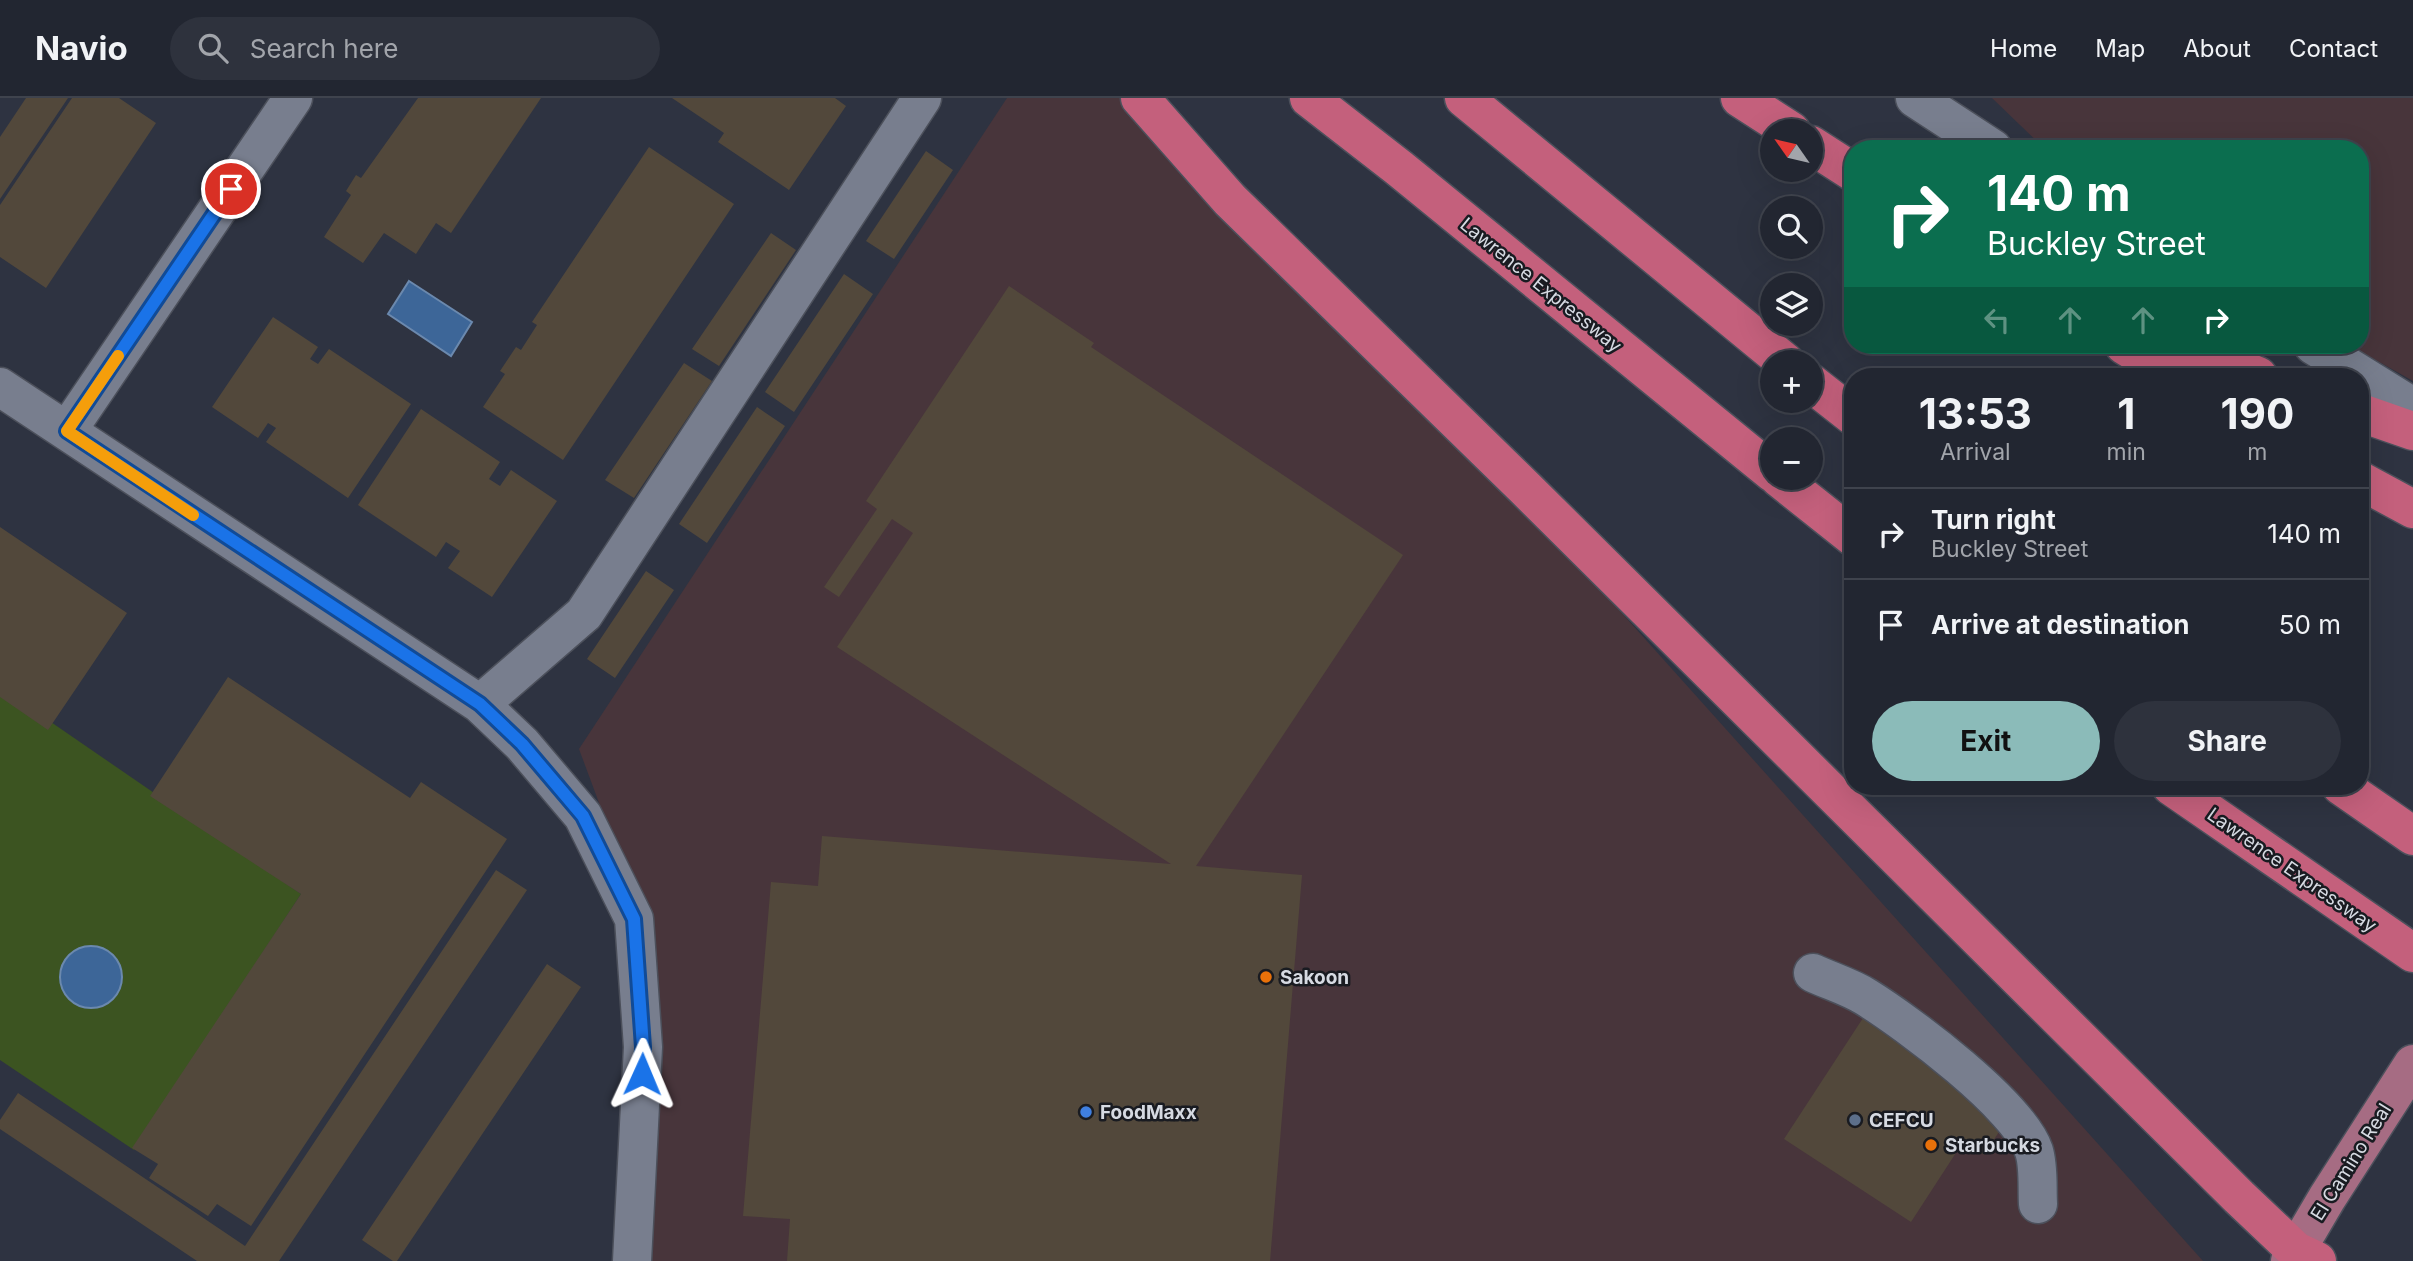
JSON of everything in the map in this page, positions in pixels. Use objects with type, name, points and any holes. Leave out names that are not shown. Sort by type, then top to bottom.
[{"type":"highway","points":[[1140,98],[1230,200],[1536,499],[2301,1258]]},
{"type":"highway","name":"Lawrence Expressway","points":[[1309,98],[1399,168],[1760,462]]},
{"type":"highway","points":[[1464,98],[1770,350]]},
{"type":"highway","points":[[1740,98],[1772,119]]},
{"type":"highway","points":[[1824,153],[1844,166]]},
{"type":"highway","points":[[2139,354],[2161,368]]},
{"type":"highway","points":[[2205,354],[2239,368]]},
{"type":"highway","points":[[1823,392],[1844,409]]},
{"type":"highway","points":[[2369,416],[2413,431]]},
{"type":"highway","points":[[2369,485],[2413,509]]},
{"type":"highway","points":[[1794,490],[1844,530]]},
{"type":"highway","name":"Lawrence Expressway","points":[[2184,795],[2400,945]]},
{"type":"highway","points":[[2354,795],[2413,836]]},
{"type":"main road","name":"El Camino Real","points":[[2301,1258],[2327,1198],[2413,1064]]},
{"type":"street","points":[[67,431],[293,98]]},
{"type":"street","points":[[480,704],[584,614],[922,98]]},
{"type":"street","points":[[1915,98],[1979,140]]},
{"type":"street","points":[[2328,354],[2350,368]]},
{"type":"street","points":[[2369,380],[2413,407]]},
{"type":"street","points":[[0,387],[480,704],[522,744],[583,816],[634,919],[643,1047],[632,1261]]},
{"type":"street","points":[[1813,973],[1865,996],[1981,1085],[2028,1138],[2036,1162],[2038,1204]]},
{"type":"shaded area","points":[[1007,98],[1132,98],[1524,504],[2203,1261],[649,1261],[643,921],[579,749]]},
{"type":"shaded area","points":[[1992,98],[2413,98],[2413,381],[2365,354],[2369,354],[2369,140],[2036,140]]},
{"type":"green space","points":[[0,687],[301,894],[134,1150],[0,1060]]},
{"type":"water","points":[[409,281],[472,322],[451,356],[388,314]]},
{"type":"water","points":[[91,946],[113,955],[122,977],[113,999],[91,1008],[69,999],[60,977],[69,955]]},
{"type":"building","points":[[26,98],[68,98],[0,199],[0,137]]},
{"type":"building","points":[[72,98],[119,98],[156,123],[46,288],[0,257],[0,205]]},
{"type":"building","points":[[418,98],[541,98],[451,233],[436,223],[416,254],[384,233],[363,263],[324,237],[351,195],[346,191],[356,175],[361,178]]},
{"type":"building","points":[[672,98],[835,98],[846,106],[789,190],[718,142],[724,133]]},
{"type":"building","points":[[649,147],[734,204],[563,460],[483,407],[505,374],[500,371],[516,347],[521,350],[537,325],[532,322]]},
{"type":"building","points":[[926,151],[953,170],[894,259],[866,241]]},
{"type":"building","points":[[771,233],[796,250],[719,366],[692,349]]},
{"type":"building","points":[[844,274],[873,294],[794,412],[765,392]]},
{"type":"building","points":[[1009,286],[1094,343],[1091,347],[1403,555],[1196,866],[1302,875],[1270,1261],[787,1261],[790,1219],[743,1216],[771,882],[818,886],[822,836],[1171,864],[837,647],[913,533],[892,519],[839,597],[824,587],[877,509],[866,501]]},
{"type":"building","points":[[273,317],[318,347],[310,359],[318,364],[329,349],[411,404],[348,498],[266,442],[276,428],[268,423],[258,438],[212,407]]},
{"type":"building","points":[[684,363],[712,381],[634,498],[605,480]]},
{"type":"building","points":[[757,407],[785,426],[707,543],[679,524]]},
{"type":"building","points":[[421,409],[500,462],[489,479],[500,486],[511,470],[557,501],[492,597],[448,568],[460,551],[446,542],[436,557],[358,505]]},
{"type":"building","points":[[0,527],[127,613],[48,730],[0,697]]},
{"type":"building","points":[[646,571],[674,590],[615,678],[587,659]]},
{"type":"building","points":[[228,677],[410,798],[421,782],[507,839],[251,1226],[217,1204],[208,1216],[149,1178],[158,1164],[132,1148],[301,894],[150,796]]},
{"type":"building","points":[[496,870],[527,890],[279,1261],[197,1261],[0,1129],[0,1120],[18,1093],[245,1246]]},
{"type":"building","points":[[547,964],[581,987],[397,1261],[393,1261],[362,1240]]},
{"type":"building","points":[[1863,1018],[1918,1054],[2006,1121],[1984,1155],[1963,1142],[1911,1222],[1784,1139]]},
{"type":"slow traffic","points":[[118,356],[67,431],[193,515]]},
{"type":"place","name":"Sakoon","points":[[1266,977]]},
{"type":"place","name":"FoodMaxx","points":[[1086,1112]]},
{"type":"place","name":"CEFCU","points":[[1855,1120]]},
{"type":"place","name":"Starbucks","points":[[1931,1145]]},
{"type":"route","points":[[231,189],[67,431],[480,704],[522,744],[583,816],[634,919],[643,1047],[642,1074]]}]
